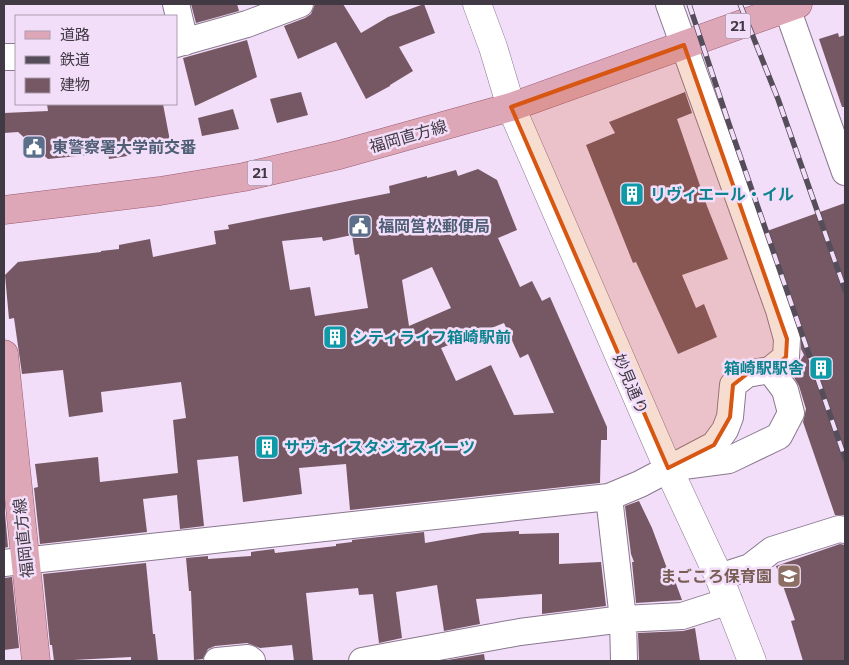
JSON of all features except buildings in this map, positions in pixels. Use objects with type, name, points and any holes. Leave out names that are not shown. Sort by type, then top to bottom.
[{"type":"main road","name":"妙見通り","points":[[477,4],[493,47],[511,107],[668,468],[724,589],[752,661]]},
{"type":"main road","name":"福岡直方線","points":[[4,210],[160,191],[244,177],[339,155],[511,107],[684,46],[778,8]]},
{"type":"main road","name":"福岡直方線","points":[[4,354],[15,562],[36,661]]},
{"type":"street","points":[[178,20],[181,43],[247,24],[300,4]]},
{"type":"street","points":[[15,562],[609,497],[640,484],[714,445],[725,430],[730,417],[733,385],[747,374],[770,370],[786,357],[787,339],[779,310],[669,4]]},
{"type":"street","points":[[778,8],[845,172]]},
{"type":"street","points":[[668,468],[729,460],[778,436],[791,413],[785,390],[770,370]]},
{"type":"street","points":[[609,497],[623,619],[624,661]]},
{"type":"street","points":[[362,661],[520,632],[623,619],[682,616],[724,589],[772,550],[839,529],[845,530]]},
{"type":"street","points":[[217,661],[248,658],[252,661]]},
{"type":"highlighted area","points":[[684,45],[787,339],[786,357],[770,370],[747,374],[733,385],[730,417],[714,445],[668,468],[511,107]]},
{"type":"railway","points":[[689,4],[845,458]]},
{"type":"railway","points":[[740,4],[778,99],[845,290]]},
{"type":"place","name":"東警察署大学前交番","points":[[34,147]]},
{"type":"place","name":"リヴィエール・イル","points":[[632,194]]},
{"type":"place","name":"福岡筥松郵便局","points":[[360,226]]},
{"type":"place","name":"シティライフ箱崎駅前","points":[[335,337]]},
{"type":"place","name":"箱崎駅駅舎","points":[[821,368]]},
{"type":"place","name":"サヴォイスタジオスイーツ","points":[[267,447]]},
{"type":"place","name":"まごころ保育園","points":[[789,576]]}]
